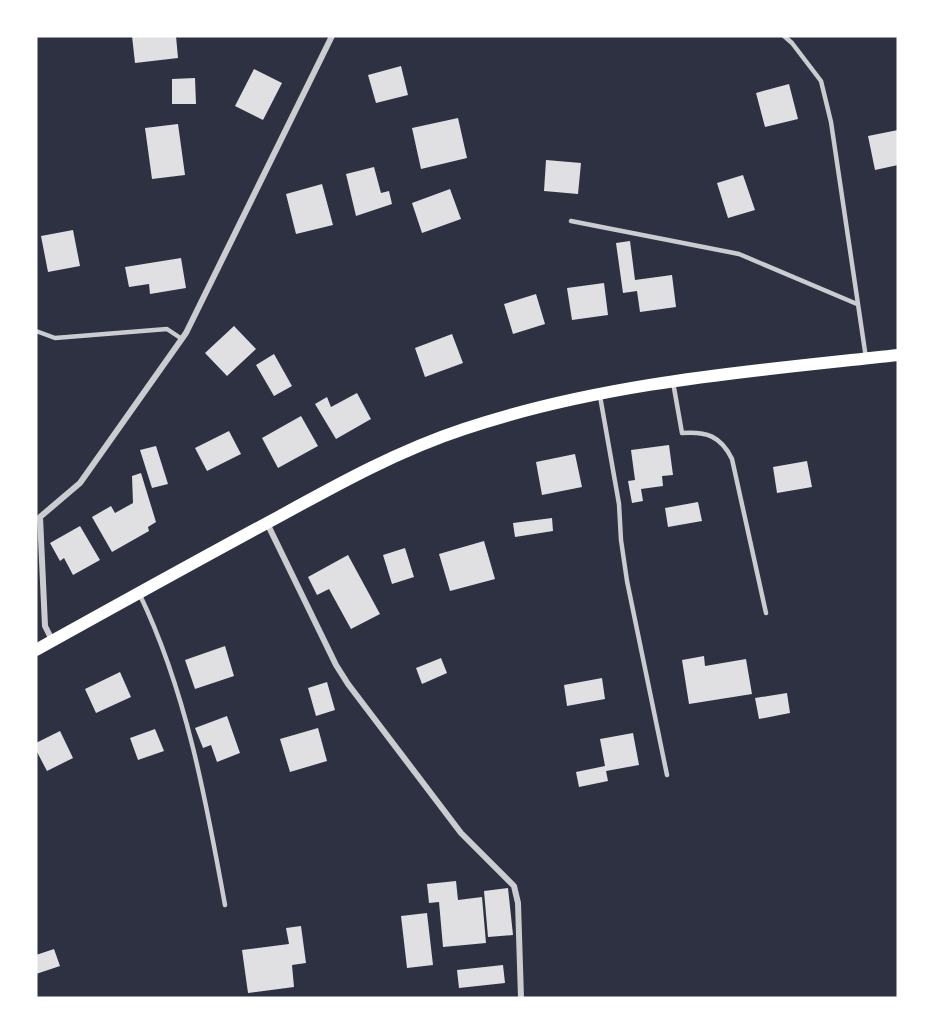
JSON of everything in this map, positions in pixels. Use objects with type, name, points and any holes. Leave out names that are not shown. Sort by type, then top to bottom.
[{"type":"main road","points":[[36,650],[369,469],[443,436],[530,408],[599,393],[898,354]]},
{"type":"street","points":[[52,641],[45,626],[40,517],[80,483],[182,339],[332,36]]},
{"type":"street","points":[[267,523],[336,665],[348,684],[461,833],[514,886],[518,903],[521,998]]},
{"type":"lane","points":[[784,36],[821,81],[831,122],[866,358]]},
{"type":"lane","points":[[571,221],[739,254],[857,304]]},
{"type":"lane","points":[[36,331],[55,338],[167,328],[182,339]]},
{"type":"lane","points":[[672,382],[682,433],[698,432],[717,438],[732,459],[766,614]]},
{"type":"lane","points":[[599,393],[619,504],[627,581],[667,775]]},
{"type":"lane","points":[[139,593],[156,627],[181,708],[202,790],[225,904]]},
{"type":"building","points":[[132,36],[176,36],[178,58],[135,63]]},
{"type":"building","points":[[401,66],[408,95],[376,103],[368,75]]},
{"type":"building","points":[[254,69],[282,83],[263,120],[235,106]]},
{"type":"building","points":[[195,78],[196,104],[172,104],[172,79]]},
{"type":"building","points":[[789,84],[798,119],[765,127],[756,93]]},
{"type":"building","points":[[458,118],[467,158],[421,169],[412,128]]},
{"type":"building","points":[[178,124],[185,175],[152,179],[145,128]]},
{"type":"building","points":[[898,130],[898,165],[875,170],[868,136]]},
{"type":"building","points":[[546,160],[581,163],[578,194],[544,191]]},
{"type":"building","points":[[374,167],[381,193],[389,191],[392,204],[356,216],[346,174]]},
{"type":"building","points":[[743,175],[755,210],[728,218],[717,183]]},
{"type":"building","points":[[322,184],[333,225],[296,234],[286,194]]},
{"type":"building","points":[[450,189],[461,219],[422,233],[412,203]]},
{"type":"building","points":[[73,230],[80,266],[48,272],[41,236]]},
{"type":"building","points":[[630,241],[635,280],[672,275],[676,307],[640,312],[637,291],[623,293],[616,243]]},
{"type":"building","points":[[181,258],[186,288],[150,294],[149,284],[129,287],[125,267]]},
{"type":"building","points":[[604,283],[608,315],[572,320],[567,288]]},
{"type":"building","points":[[536,294],[545,324],[513,334],[504,304]]},
{"type":"building","points":[[234,326],[256,349],[227,376],[205,353]]},
{"type":"building","points":[[452,334],[463,363],[425,377],[415,348]]},
{"type":"building","points":[[274,354],[292,386],[274,396],[256,365]]},
{"type":"building","points":[[357,393],[371,419],[336,439],[315,404],[327,397],[331,407]]},
{"type":"building","points":[[301,416],[318,446],[278,468],[262,438]]},
{"type":"building","points":[[229,431],[241,454],[207,471],[195,448]]},
{"type":"building","points":[[669,445],[673,475],[662,476],[663,486],[641,489],[643,501],[632,503],[628,481],[635,480],[631,450]]},
{"type":"building","points":[[156,446],[168,484],[152,488],[140,450]]},
{"type":"building","points":[[575,454],[582,487],[542,495],[536,462]]},
{"type":"building","points":[[807,461],[812,487],[777,493],[773,467]]},
{"type":"building","points":[[141,473],[156,522],[148,527],[149,531],[112,552],[92,517],[111,506],[115,513],[133,503],[132,476]]},
{"type":"building","points":[[698,502],[702,521],[668,527],[665,508]]},
{"type":"building","points":[[552,518],[553,531],[515,537],[513,523]]},
{"type":"building","points":[[80,526],[100,560],[73,575],[64,558],[60,561],[50,543]]},
{"type":"building","points":[[484,541],[495,579],[450,591],[439,554]]},
{"type":"building","points":[[405,548],[414,577],[392,584],[383,555]]},
{"type":"building","points":[[348,555],[380,614],[351,629],[329,589],[317,595],[308,577]]},
{"type":"building","points":[[225,646],[234,676],[195,689],[185,660]]},
{"type":"building","points":[[704,656],[705,666],[746,659],[752,694],[689,704],[682,660]]},
{"type":"building","points":[[441,658],[447,673],[422,684],[416,668]]},
{"type":"building","points":[[120,672],[131,697],[96,713],[85,689]]},
{"type":"building","points":[[602,678],[605,699],[567,706],[564,685]]},
{"type":"building","points":[[327,682],[335,710],[316,716],[308,688]]},
{"type":"building","points":[[787,693],[790,713],[759,719],[755,698]]},
{"type":"building","points":[[227,716],[240,753],[217,762],[211,745],[203,748],[195,728]]},
{"type":"building","points":[[318,728],[327,761],[290,772],[280,739]]},
{"type":"building","points":[[155,729],[164,751],[138,760],[130,738]]},
{"type":"building","points":[[60,731],[73,758],[47,771],[36,750],[36,743]]},
{"type":"building","points":[[633,733],[639,765],[606,771],[608,781],[579,787],[576,772],[605,766],[600,739]]},
{"type":"building","points":[[456,881],[458,900],[482,897],[486,943],[443,947],[439,902],[429,903],[427,884]]},
{"type":"building","points":[[508,888],[513,935],[488,937],[484,891]]},
{"type":"building","points":[[427,913],[433,965],[407,968],[401,916]]},
{"type":"building","points":[[301,926],[306,963],[292,965],[294,987],[248,993],[242,950],[289,944],[286,928]]},
{"type":"building","points":[[54,949],[60,966],[36,974],[36,955]]},
{"type":"building","points":[[503,965],[505,983],[459,988],[457,970]]}]
